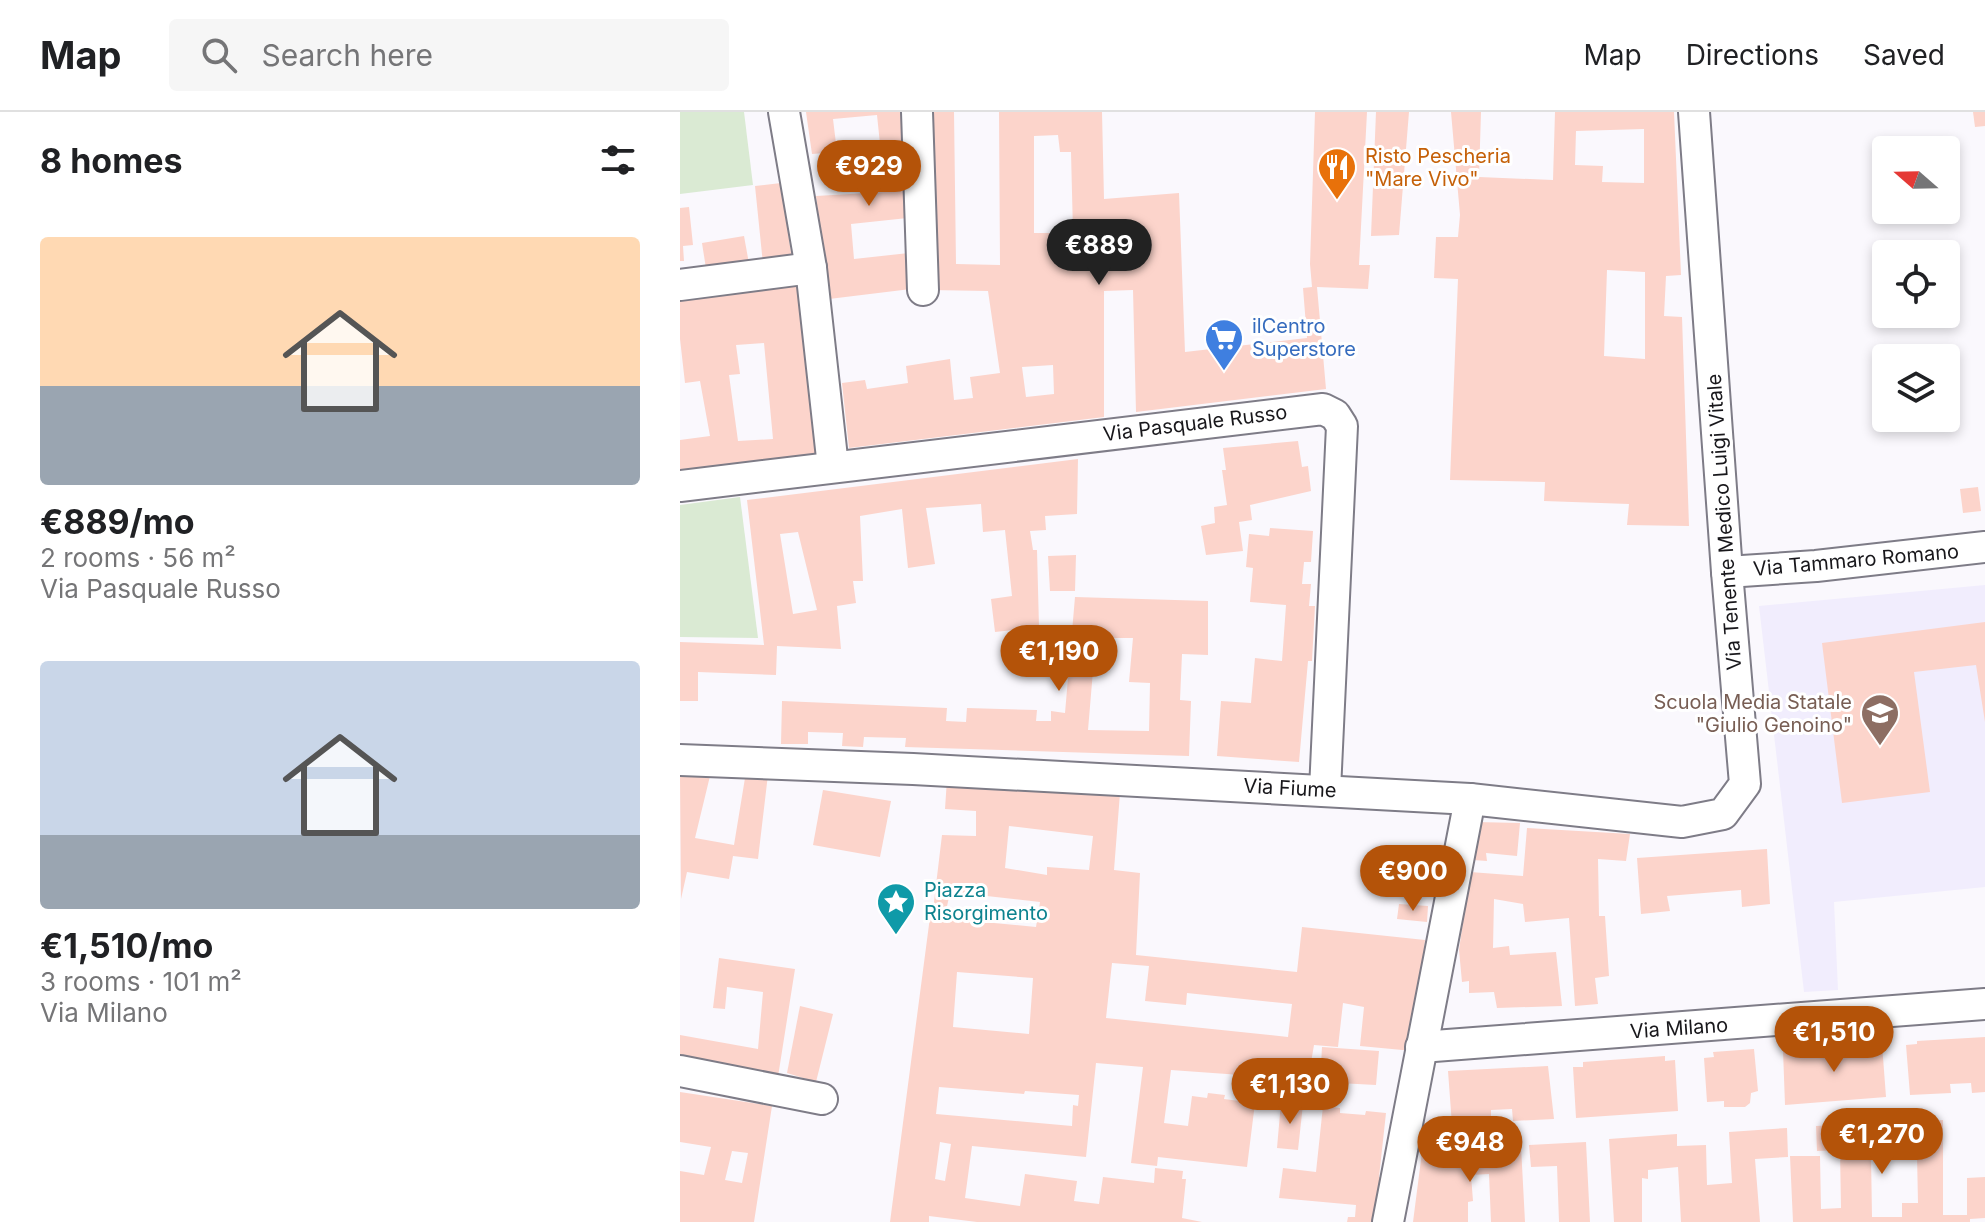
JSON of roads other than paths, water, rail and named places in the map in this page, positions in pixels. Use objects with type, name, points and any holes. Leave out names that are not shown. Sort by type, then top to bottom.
[{"type":"street","points":[[784,112],[811,268],[833,467]]},
{"type":"street","points":[[917,112],[923,290]]},
{"type":"street","name":"Via Tenente Medico Luigi Vitale","points":[[1470,799],[1682,822],[1723,814],[1745,784],[1694,112]]},
{"type":"street","points":[[680,285],[811,268]]},
{"type":"street","name":"Via Pasquale Russo","points":[[680,486],[1311,408],[1323,409],[1335,415],[1342,426],[1325,790]]},
{"type":"street","name":"Via Tammaro Romano","points":[[1727,572],[1816,566],[1985,547]]},
{"type":"street","name":"Via Fiume","points":[[680,760],[1470,799]]},
{"type":"street","points":[[1388,1222],[1470,799]]},
{"type":"street","name":"Via Milano","points":[[1421,1047],[1985,1004]]},
{"type":"street","points":[[680,1071],[822,1099]]},
{"type":"place","name":"Risto Pescheria \"Mare Vivo\"","points":[[1337,201]]},
{"type":"place","name":"ilCentro Superstore","points":[[1224,372]]},
{"type":"place","name":"Scuola Media Statale \"Giulio Genoino\"","points":[[1880,747]]},
{"type":"place","name":"Piazza Risorgimento","points":[[896,936]]}]
